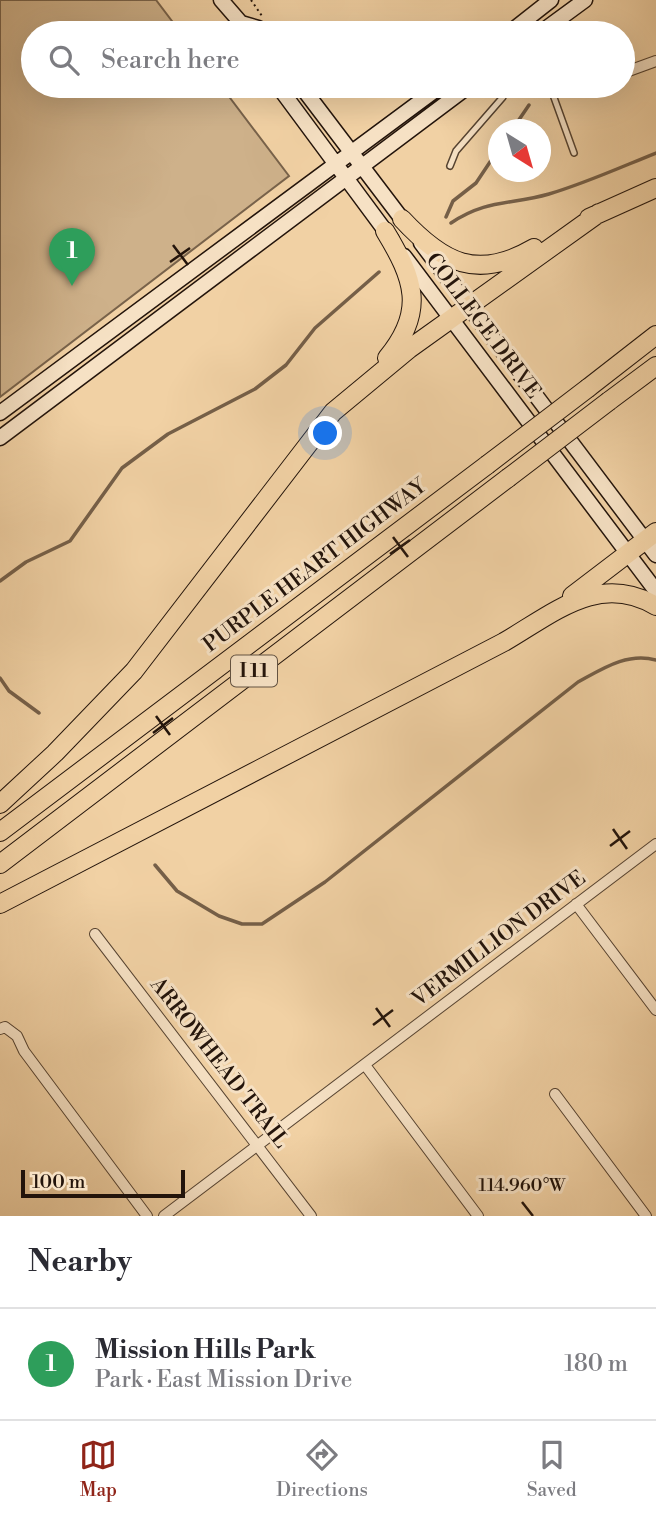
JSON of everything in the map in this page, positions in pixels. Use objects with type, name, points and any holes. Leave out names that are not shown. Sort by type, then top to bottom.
[{"type":"highway","points":[[402,219],[431,249],[445,257],[489,266],[511,261],[599,213],[656,188]]},
{"type":"highway","points":[[355,391],[599,213]]},
{"type":"highway","points":[[0,804],[55,754],[134,671],[311,436],[400,342],[411,315],[413,293],[408,270],[386,231]]},
{"type":"highway","name":"PURPLE HEART HIGHWAY","points":[[0,832],[656,335]]},
{"type":"highway","name":"I 11","points":[[0,864],[656,366]]},
{"type":"highway","points":[[536,624],[650,536]]},
{"type":"highway","points":[[0,904],[536,624],[577,600],[600,593],[624,592],[656,606]]},
{"type":"main road","points":[[222,0],[237,21]]},
{"type":"main road","points":[[524,21],[551,0]]},
{"type":"main road","points":[[556,21],[585,0]]},
{"type":"main road","name":"COLLEGE DRIVE","points":[[287,98],[656,592]]},
{"type":"main road","name":"COLLEGE DRIVE","points":[[310,98],[650,536],[656,555]]},
{"type":"main road","points":[[0,413],[425,98]]},
{"type":"main road","points":[[0,438],[453,98]]},
{"type":"street","points":[[635,69],[656,61]]},
{"type":"street","name":"VERMILLION DRIVE","points":[[164,1216],[656,844]]},
{"type":"street","points":[[576,904],[656,1010]]},
{"type":"street","name":"ARROWHEAD TRAIL","points":[[95,934],[311,1216]]},
{"type":"street","points":[[2,1028],[17,1036],[24,1051],[147,1216]]},
{"type":"street","points":[[365,1065],[478,1216]]},
{"type":"street","points":[[555,1094],[646,1216]]},
{"type":"lane","points":[[450,166],[456,151],[502,98]]},
{"type":"lane","points":[[554,98],[574,153]]},
{"type":"shaded area","points":[[0,0],[156,0],[172,21],[21,21],[21,98],[230,98],[289,176],[0,397]]},
{"type":"waterway","points":[[519,119],[529,105]]},
{"type":"waterway","points":[[451,223],[488,206],[563,190],[656,153]]},
{"type":"waterway","points":[[446,217],[453,201],[476,183],[488,165]]},
{"type":"waterway","points":[[0,581],[26,562],[70,541],[122,468],[168,434],[255,389],[286,365],[315,328],[379,272]]},
{"type":"waterway","points":[[155,865],[177,891],[219,916],[242,924],[262,924],[325,882],[578,682],[625,660],[656,660]]},
{"type":"waterway","points":[[0,678],[9,691],[39,713]]},
{"type":"place","name":"Mission Hills Park","points":[[72,286]]}]
